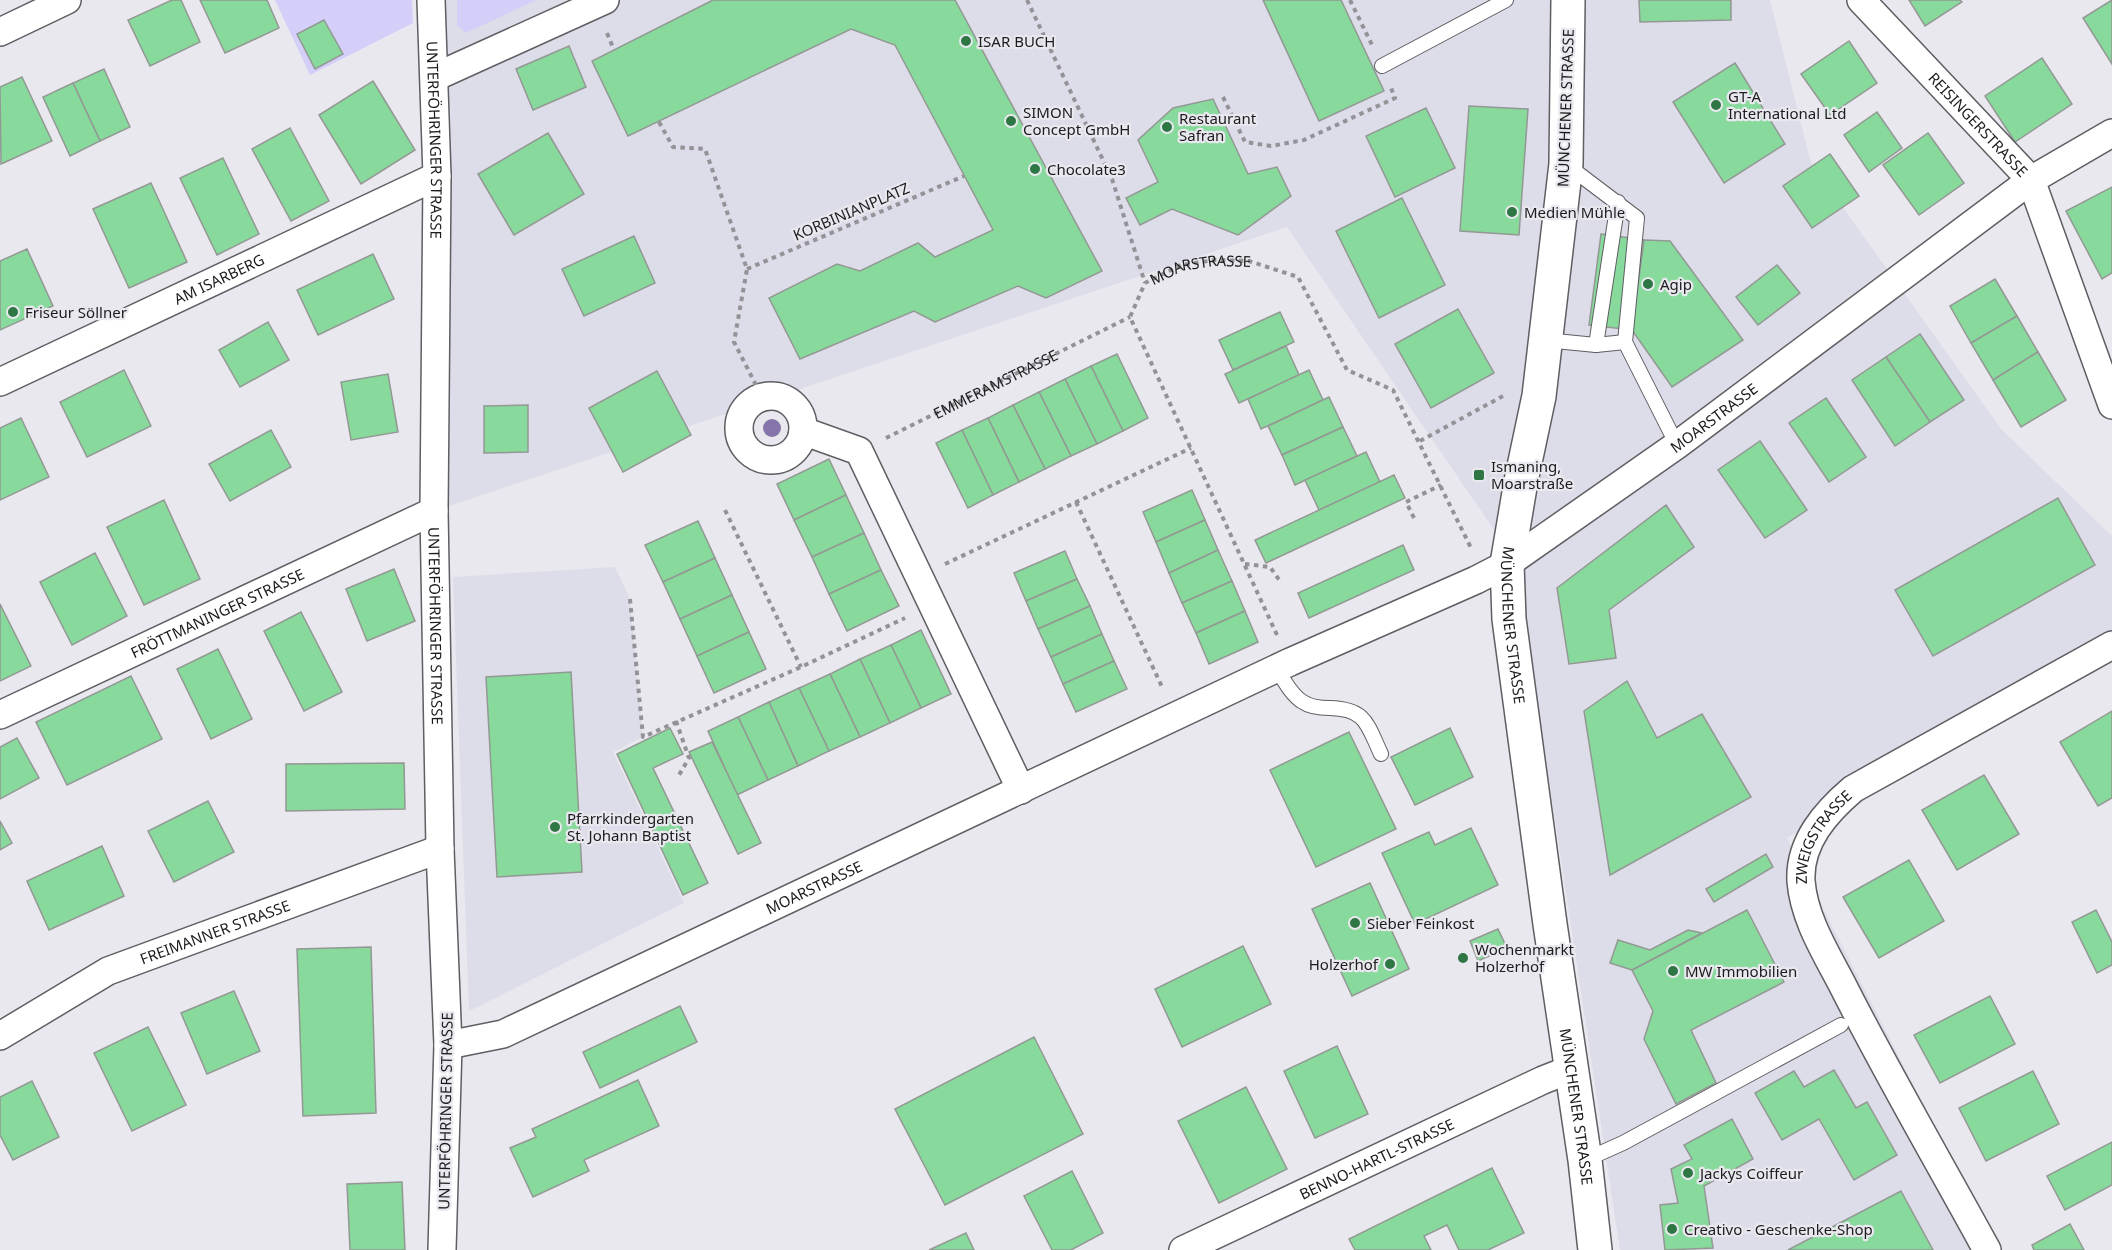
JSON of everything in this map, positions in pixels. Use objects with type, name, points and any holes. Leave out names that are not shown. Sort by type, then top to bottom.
[{"type":"main road","name":"MÜNCHENER STRASSE","points":[[1568,0],[1566,164],[1539,396],[1521,481],[1508,564],[1509,619],[1571,1069],[1586,1160],[1595,1250]]},
{"type":"street","points":[[0,32],[67,0]]},
{"type":"street","name":"UNTERFÖHRINGER STRASSE","points":[[431,0],[437,176],[434,511],[440,849],[448,1045],[442,1250]]},
{"type":"street","points":[[435,76],[605,0]]},
{"type":"street","name":"REISINGERSTRASSE","points":[[1861,0],[2031,180],[2112,405]]},
{"type":"street","name":"MOARSTRASSE","points":[[448,1045],[503,1034],[1176,716],[1508,564],[1677,445],[2031,180],[2112,134]]},
{"type":"street","name":"AM ISARBERG","points":[[0,382],[437,176]]},
{"type":"street","points":[[762,397],[782,398],[791,403],[802,420],[803,431],[800,441],[786,457],[775,460],[754,455],[746,449],[741,440],[740,418],[752,402],[762,397]]},
{"type":"street","points":[[803,431],[859,451],[1021,790]]},
{"type":"street","name":"FRÖTTMANINGER STRASSE","points":[[0,714],[434,511]]},
{"type":"street","name":"ZWEIGSTRASSE","points":[[1987,1250],[1858,1016],[1809,918],[1801,880],[1805,851],[1816,828],[1830,809],[1853,789],[2112,645]]},
{"type":"street","name":"FREIMANNER STRASSE","points":[[0,1036],[108,971],[440,849]]},
{"type":"street","name":"BENNO-HARTL-STRASSE","points":[[1183,1250],[1542,1080],[1571,1069]]},
{"type":"lane","points":[[1382,66],[1506,0]]},
{"type":"lane","points":[[1566,164],[1637,218],[1624,342],[1677,445]]},
{"type":"lane","points":[[1596,345],[1618,202]]},
{"type":"lane","points":[[1545,340],[1596,345],[1624,342]]},
{"type":"lane","points":[[1283,666],[1301,702],[1320,708],[1345,708],[1359,713],[1368,725],[1381,754]]},
{"type":"lane","points":[[1586,1160],[1623,1143],[1841,1025]]},
{"type":"path","points":[[1027,0],[1112,179],[1145,282]]},
{"type":"path","points":[[1223,97],[1245,142],[1271,146],[1304,140],[1395,98],[1350,0]]},
{"type":"path","points":[[659,122],[673,147],[705,149],[747,269],[734,342],[762,397]]},
{"type":"path","name":"KORBINIANPLATZ","points":[[747,269],[964,176]]},
{"type":"path","name":"MOARSTRASSE","points":[[1130,317],[1145,282],[1181,265],[1215,260],[1249,261],[1298,277],[1347,370],[1393,390],[1474,553]]},
{"type":"path","points":[[1130,317],[1245,564],[1283,666]]},
{"type":"path","name":"EMMERAMSTRASSE","points":[[859,451],[1130,317]]},
{"type":"path","points":[[1420,441],[1503,396]]},
{"type":"path","points":[[920,576],[1191,448]]},
{"type":"path","points":[[1414,518],[1406,502],[1441,485]]},
{"type":"path","points":[[1076,502],[1176,716]]},
{"type":"path","points":[[725,510],[801,667]]},
{"type":"path","points":[[1245,564],[1270,567],[1280,581]]},
{"type":"path","points":[[630,599],[643,737],[801,667],[933,604]]},
{"type":"path","points":[[676,721],[689,758],[679,775]]},
{"type":"shaded area","points":[[275,0],[412,0],[413,23],[310,75]]},
{"type":"shaded area","points":[[426,0],[1770,0],[1811,163],[2001,429],[2112,536],[2112,648],[1787,838],[1998,1250],[1620,1250],[1516,562],[1287,227],[434,511]]},
{"type":"shaded area","points":[[457,0],[536,0],[466,33],[457,25]]},
{"type":"shaded area","name":"Pfarrkindergarten St. Johann Baptist","points":[[615,567],[630,599],[643,737],[613,752],[684,903],[469,1011],[453,577]]},
{"type":"building","points":[[172,0],[181,0],[200,42],[150,66],[128,20]]},
{"type":"building","points":[[200,0],[267,0],[279,28],[225,53]]},
{"type":"building","points":[[713,0],[955,0],[1102,271],[1046,298],[1018,286],[935,322],[914,311],[800,359],[769,298],[837,264],[860,271],[918,243],[935,257],[993,230],[895,45],[851,29],[628,136],[592,61]]},
{"type":"building","points":[[1263,0],[1341,0],[1384,91],[1319,121]]},
{"type":"building","points":[[1639,0],[1731,0],[1731,20],[1640,22]]},
{"type":"building","points":[[1909,0],[1960,0],[1962,2],[1925,26]]},
{"type":"building","points":[[2112,0],[2112,64],[2083,18]]},
{"type":"building","points":[[324,20],[343,54],[315,69],[297,34]]},
{"type":"building","points":[[1849,41],[1877,83],[1830,115],[1801,74]]},
{"type":"building","points":[[569,46],[586,87],[533,110],[516,69]]},
{"type":"building","points":[[2042,58],[2072,104],[2015,142],[1985,96]]},
{"type":"building","points":[[1735,63],[1785,144],[1724,183],[1673,102]]},
{"type":"building","points":[[104,69],[130,127],[100,141],[73,83]]},
{"type":"building","points":[[22,77],[52,141],[1,164],[0,87]]},
{"type":"building","points":[[373,81],[415,150],[361,184],[319,115]]},
{"type":"building","points":[[73,83],[100,141],[70,156],[43,97]]},
{"type":"building","points":[[1213,99],[1248,174],[1277,167],[1291,196],[1238,235],[1172,209],[1140,225],[1126,198],[1158,182],[1138,140],[1173,108]]},
{"type":"building","points":[[1469,106],[1528,109],[1519,235],[1460,231]]},
{"type":"building","points":[[1426,108],[1455,168],[1395,197],[1366,136]]},
{"type":"building","points":[[1877,112],[1902,148],[1869,172],[1844,135]]},
{"type":"building","points":[[290,128],[329,201],[291,221],[252,149]]},
{"type":"building","points":[[548,133],[584,194],[514,235],[478,174]]},
{"type":"building","points":[[1928,133],[1964,183],[1919,215],[1883,165]]},
{"type":"building","points":[[1830,154],[1859,196],[1812,228],[1783,186]]},
{"type":"building","points":[[223,158],[259,234],[217,255],[180,178]]},
{"type":"building","points":[[151,183],[187,262],[129,288],[93,209]]},
{"type":"building","points":[[2112,187],[2112,273],[2102,279],[2066,211]]},
{"type":"building","points":[[1402,198],[1445,285],[1379,318],[1336,231]]},
{"type":"building","points":[[1601,234],[1644,240],[1632,330],[1589,325]]},
{"type":"building","points":[[634,236],[655,283],[584,316],[562,269]]},
{"type":"building","points":[[1644,240],[1670,241],[1743,340],[1672,387],[1632,330]]},
{"type":"building","points":[[27,249],[53,306],[0,330],[0,261]]},
{"type":"building","points":[[373,254],[394,299],[318,335],[297,290]]},
{"type":"building","points":[[1777,265],[1800,293],[1758,325],[1736,297]]},
{"type":"building","points":[[1995,279],[2017,316],[1971,343],[1950,306]]},
{"type":"building","points":[[1458,309],[1494,373],[1431,408],[1395,344]]},
{"type":"building","points":[[1280,312],[1294,342],[1233,370],[1219,340]]},
{"type":"building","points":[[2017,316],[2038,352],[1993,380],[1971,343]]},
{"type":"building","points":[[268,322],[289,360],[240,387],[219,350]]},
{"type":"building","points":[[1920,334],[1964,400],[1930,422],[1886,357]]},
{"type":"building","points":[[1286,346],[1299,375],[1239,403],[1225,374]]},
{"type":"building","points":[[2038,352],[2066,400],[2021,427],[1993,380]]},
{"type":"building","points":[[1117,354],[1148,418],[1123,431],[1091,366]]},
{"type":"building","points":[[1886,357],[1930,422],[1895,446],[1852,380]]},
{"type":"building","points":[[1091,366],[1123,431],[1097,444],[1065,379]]},
{"type":"building","points":[[124,370],[151,426],[87,457],[60,402]]},
{"type":"building","points":[[1309,370],[1323,400],[1261,429],[1248,399]]},
{"type":"building","points":[[657,371],[691,435],[623,472],[589,408]]},
{"type":"building","points":[[388,374],[398,432],[351,440],[341,382]]},
{"type":"building","points":[[1065,379],[1097,444],[1071,456],[1039,392]]},
{"type":"building","points":[[1039,392],[1071,456],[1045,469],[1013,405]]},
{"type":"building","points":[[1329,397],[1343,427],[1282,455],[1268,426]]},
{"type":"building","points":[[1826,398],[1866,457],[1829,482],[1789,423]]},
{"type":"building","points":[[528,405],[528,452],[484,453],[484,406]]},
{"type":"building","points":[[1013,405],[1045,469],[1019,482],[988,418]]},
{"type":"building","points":[[21,418],[49,477],[0,500],[0,428]]},
{"type":"building","points":[[988,418],[1019,482],[993,495],[962,430]]},
{"type":"building","points":[[1343,427],[1357,456],[1295,485],[1282,455]]},
{"type":"building","points":[[271,430],[291,467],[230,501],[209,464]]},
{"type":"building","points":[[962,430],[993,495],[968,508],[936,443]]},
{"type":"building","points":[[1760,441],[1807,510],[1765,538],[1718,470]]},
{"type":"building","points":[[1366,452],[1380,482],[1319,510],[1305,480]]},
{"type":"building","points":[[829,459],[846,495],[794,520],[777,484]]},
{"type":"building","points":[[1394,475],[1405,498],[1266,563],[1255,540]]},
{"type":"building","points":[[1192,490],[1205,520],[1156,542],[1143,512]]},
{"type":"building","points":[[846,495],[864,533],[812,557],[794,520]]},
{"type":"building","points":[[2058,498],[2095,565],[1933,656],[1895,590]]},
{"type":"building","points":[[164,500],[200,579],[144,605],[107,527]]},
{"type":"building","points":[[1666,505],[1694,547],[1609,610],[1616,658],[1569,664],[1557,588]]},
{"type":"building","points":[[1205,520],[1218,550],[1169,573],[1156,542]]},
{"type":"building","points":[[698,521],[715,558],[663,582],[645,545]]},
{"type":"building","points":[[864,533],[881,570],[829,594],[812,557]]},
{"type":"building","points":[[1403,545],[1414,570],[1309,618],[1298,593]]},
{"type":"building","points":[[1218,550],[1232,581],[1182,603],[1169,573]]},
{"type":"building","points":[[1065,551],[1077,579],[1026,601],[1014,573]]},
{"type":"building","points":[[95,553],[127,616],[72,645],[40,582]]},
{"type":"building","points":[[715,558],[732,595],[680,619],[663,582]]},
{"type":"building","points":[[394,569],[415,621],[367,641],[346,589]]},
{"type":"building","points":[[881,570],[899,606],[847,631],[829,594]]},
{"type":"building","points":[[1077,579],[1090,606],[1038,629],[1026,601]]},
{"type":"building","points":[[1232,581],[1245,611],[1196,633],[1182,603]]},
{"type":"building","points":[[732,595],[749,632],[697,656],[680,619]]},
{"type":"building","points":[[0,604],[31,666],[0,681]]},
{"type":"building","points":[[1090,606],[1102,634],[1051,657],[1038,629]]},
{"type":"building","points":[[1245,611],[1258,642],[1209,664],[1196,633]]},
{"type":"building","points":[[301,612],[342,692],[304,711],[264,631]]},
{"type":"building","points":[[921,630],[951,694],[921,708],[891,645]]},
{"type":"building","points":[[749,632],[766,669],[714,693],[697,656]]},
{"type":"building","points":[[1102,634],[1114,661],[1063,684],[1051,657]]},
{"type":"building","points":[[891,645],[921,708],[890,723],[860,659]]},
{"type":"building","points":[[218,649],[252,719],[211,739],[177,669]]},
{"type":"building","points":[[860,659],[890,723],[860,737],[830,674]]},
{"type":"building","points":[[1114,661],[1127,689],[1076,712],[1063,684]]},
{"type":"building","name":"Pfarrkindergarten St. Johann Baptist","points":[[571,672],[582,872],[497,877],[486,677]]},
{"type":"building","points":[[830,674],[860,737],[829,751],[799,688]]},
{"type":"building","points":[[131,676],[162,739],[67,785],[36,722]]},
{"type":"building","points":[[1627,681],[1657,738],[1702,714],[1751,797],[1610,875],[1584,711]]},
{"type":"building","points":[[799,688],[829,751],[798,766],[769,702]]},
{"type":"building","points":[[769,702],[798,766],[768,780],[738,717]]},
{"type":"building","points":[[2112,711],[2112,798],[2098,806],[2060,742]]},
{"type":"building","points":[[738,717],[768,780],[737,795],[708,731]]},
{"type":"building","points":[[670,728],[683,754],[653,768],[708,883],[683,895],[617,754]]},
{"type":"building","points":[[1450,728],[1473,777],[1415,805],[1391,757]]},
{"type":"building","points":[[1349,732],[1396,829],[1316,867],[1270,770]]},
{"type":"building","points":[[17,738],[39,778],[0,799],[0,747]]},
{"type":"building","points":[[712,742],[761,843],[738,854],[689,752]]},
{"type":"building","points":[[404,763],[405,809],[286,811],[286,764]]},
{"type":"building","points":[[1984,775],[2019,834],[1957,870],[1922,810]]},
{"type":"building","points":[[208,801],[234,852],[174,882],[148,831]]},
{"type":"building","points":[[0,821],[12,843],[0,850]]},
{"type":"building","points":[[1471,828],[1498,885],[1415,924],[1382,853],[1429,832],[1435,845]]},
{"type":"building","points":[[102,846],[124,896],[49,930],[27,881]]},
{"type":"building","points":[[1766,854],[1773,867],[1714,902],[1706,889]]},
{"type":"building","points":[[1909,860],[1944,921],[1879,958],[1843,897]]},
{"type":"building","points":[[1370,883],[1409,969],[1352,996],[1312,909]]},
{"type":"building","points":[[1747,910],[1784,982],[1691,1030],[1716,1083],[1676,1104],[1644,1039],[1653,1011],[1632,970]]},
{"type":"building","points":[[2096,910],[2112,942],[2112,965],[2097,973],[2072,922]]},
{"type":"building","points":[[1498,929],[1507,948],[1478,961],[1470,941]]},
{"type":"building","points":[[1688,930],[1702,933],[1632,970],[1610,963],[1618,940],[1650,950]]},
{"type":"building","points":[[1243,946],[1271,1004],[1182,1047],[1155,989]]},
{"type":"building","points":[[371,947],[376,1113],[303,1116],[297,949]]},
{"type":"building","points":[[234,991],[260,1051],[207,1074],[181,1013]]},
{"type":"building","points":[[1990,996],[2015,1044],[1940,1083],[1914,1035]]},
{"type":"building","points":[[680,1006],[697,1042],[600,1088],[583,1052]]},
{"type":"building","points":[[148,1027],[186,1105],[132,1131],[94,1053]]},
{"type":"building","points":[[1034,1037],[1083,1134],[945,1205],[895,1109]]},
{"type":"building","points":[[1337,1046],[1368,1114],[1315,1138],[1284,1071]]},
{"type":"building","points":[[1834,1070],[1856,1108],[1867,1102],[1897,1155],[1854,1180],[1819,1119],[1782,1140],[1755,1093],[1794,1071],[1804,1087]]},
{"type":"building","points":[[2033,1071],[2059,1124],[1986,1161],[1959,1108]]},
{"type":"building","points":[[638,1080],[659,1126],[584,1160],[589,1171],[533,1197],[510,1148],[536,1137],[532,1129]]},
{"type":"building","points":[[32,1081],[59,1137],[13,1160],[0,1135],[0,1097]]},
{"type":"building","points":[[1246,1087],[1287,1169],[1219,1203],[1178,1121]]},
{"type":"building","points":[[1732,1119],[1753,1159],[1704,1186],[1713,1248],[1665,1250],[1660,1205],[1678,1203],[1671,1169],[1692,1159],[1684,1145]]},
{"type":"building","points":[[2112,1142],[2112,1185],[2065,1210],[2047,1176]]},
{"type":"building","points":[[1492,1168],[1524,1233],[1488,1250],[1459,1250],[1447,1225],[1424,1236],[1431,1250],[1355,1250],[1349,1239]]},
{"type":"building","points":[[1072,1171],[1103,1233],[1071,1250],[1052,1250],[1024,1196]]},
{"type":"building","points":[[402,1182],[405,1250],[350,1250],[347,1184]]},
{"type":"building","points":[[1901,1191],[1933,1250],[1788,1250]]},
{"type":"building","points":[[2070,1224],[2084,1250],[2034,1250],[2032,1245]]},
{"type":"building","points":[[966,1233],[974,1250],[929,1250]]},
{"type":"place","name":"ISAR BUCH","points":[[966,41]]},
{"type":"place","name":"GT-A International Ltd","points":[[1716,105]]},
{"type":"place","name":"SIMON Concept GmbH","points":[[1011,121]]},
{"type":"place","name":"Restaurant Safran","points":[[1167,127]]},
{"type":"place","name":"Chocolate3","points":[[1035,169]]},
{"type":"place","name":"Medien Mühle","points":[[1512,212]]},
{"type":"place","name":"Agip","points":[[1648,284]]},
{"type":"place","name":"Friseur Söllner","points":[[13,312]]},
{"type":"place","name":"Ismaning, Moarstraße","points":[[1479,475]]},
{"type":"place","name":"Pfarrkindergarten St. Johann Baptist","points":[[555,827]]},
{"type":"place","name":"Sieber Feinkost","points":[[1355,923]]},
{"type":"place","name":"Wochenmarkt Holzerhof","points":[[1463,958]]},
{"type":"place","name":"Holzerhof","points":[[1390,964]]},
{"type":"place","name":"MW Immobilien","points":[[1673,971]]},
{"type":"place","name":"Jackys Coiffeur","points":[[1688,1173]]},
{"type":"place","name":"Creativo - Geschenke-Shop","points":[[1672,1229]]}]
